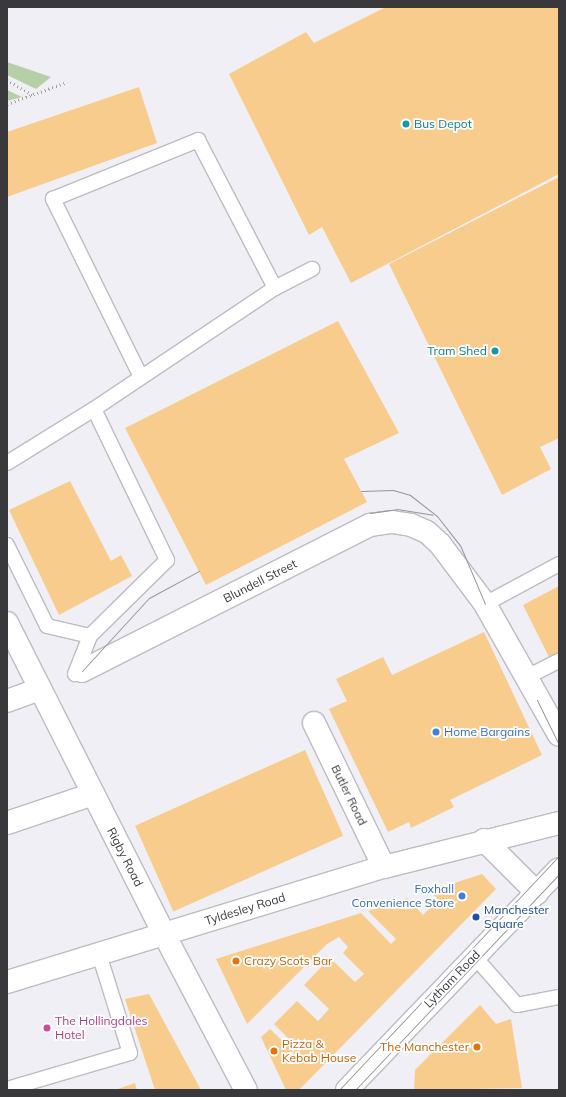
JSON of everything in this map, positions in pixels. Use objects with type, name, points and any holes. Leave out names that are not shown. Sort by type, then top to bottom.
[{"type":"street","name":"Blundell Street","points":[[78,672],[370,525],[392,522],[411,525],[427,532],[440,544],[485,604],[525,678],[559,735]]},
{"type":"street","name":"Rigby Road","points":[[7,623],[164,934],[246,1090]]},
{"type":"street","points":[[7,701],[40,689]]},
{"type":"street","name":"Butler Road","points":[[314,723],[384,867]]},
{"type":"street","points":[[7,823],[93,794]]},
{"type":"street","name":"Tyldesley Road","points":[[7,982],[384,867],[484,840],[559,823]]},
{"type":"street","points":[[484,840],[537,893]]},
{"type":"street","name":"Lytham Road","points":[[347,1090],[559,869]]},
{"type":"lane","points":[[141,377],[53,199],[198,140],[275,288]]},
{"type":"lane","points":[[7,463],[94,409],[275,288],[312,269]]},
{"type":"lane","points":[[78,672],[90,636],[167,560],[94,409]]},
{"type":"lane","points":[[7,546],[47,626],[90,636]]},
{"type":"lane","points":[[485,604],[559,564]]},
{"type":"lane","points":[[525,678],[559,661]]},
{"type":"lane","points":[[7,1089],[130,1052],[99,954]]},
{"type":"lane","points":[[474,956],[517,1005],[559,997]]},
{"type":"path","points":[[7,80],[34,95]]},
{"type":"path","points":[[7,104],[67,82]]},
{"type":"green space","points":[[7,62],[51,77],[36,89],[7,75]]},
{"type":"green space","points":[[7,90],[22,97],[7,101]]},
{"type":"building","name":"Bus Depot","points":[[386,7],[559,7],[559,174],[351,283],[322,227],[309,235],[229,74],[306,32],[314,43]]},
{"type":"building","points":[[139,87],[157,143],[7,197],[7,132]]},
{"type":"building","name":"Tram Shed","points":[[559,177],[559,438],[540,447],[551,469],[502,495],[389,264]]},
{"type":"building","points":[[338,321],[399,433],[344,459],[367,502],[206,585],[125,428]]},
{"type":"building","points":[[70,481],[111,561],[121,555],[132,576],[59,615],[9,510]]},
{"type":"building","points":[[559,586],[559,652],[549,657],[523,605]]},
{"type":"building","name":"Home Bargains","points":[[484,632],[542,755],[450,800],[454,807],[411,828],[409,822],[388,832],[329,709],[347,701],[336,679],[383,657],[392,675]]},
{"type":"building","points":[[305,750],[343,836],[173,912],[135,826]]},
{"type":"building","points":[[482,874],[496,889],[299,1090],[286,1090],[261,1037],[270,1029],[292,1050],[296,1046],[274,1024],[297,1001],[318,1021],[329,1009],[304,985],[330,958],[355,982],[364,974],[343,953],[348,947],[339,937],[327,944],[247,1024],[216,959],[361,913],[391,944],[396,939],[368,911],[407,898],[423,915],[438,900],[430,891]]},
{"type":"building","points":[[149,994],[201,1090],[155,1090],[125,999]]},
{"type":"building","name":"The Manchester","points":[[480,1005],[496,1024],[511,1019],[522,1088],[414,1090],[415,1070]]},
{"type":"building","points":[[135,1083],[137,1090],[115,1090]]},
{"type":"tram line","points":[[361,491],[393,490],[410,495],[437,516],[460,545],[485,604]]},
{"type":"tram line","points":[[370,513],[397,509],[433,515]]},
{"type":"tram line","points":[[82,671],[149,598],[199,571]]},
{"type":"tram line","points":[[537,700],[559,745]]},
{"type":"tram line","points":[[339,1090],[559,856]]},
{"type":"tram line","points":[[355,1090],[559,874]]},
{"type":"place","name":"Bus Depot","points":[[406,124]]},
{"type":"place","name":"Tram Shed","points":[[495,351]]},
{"type":"place","name":"Home Bargains","points":[[436,732]]},
{"type":"place","name":"Foxhall Convenience Store","points":[[462,896]]},
{"type":"place","name":"Manchester Square","points":[[476,917]]},
{"type":"place","name":"Crazy Scots Bar","points":[[236,961]]},
{"type":"place","name":"The Hollingdales Hotel","points":[[47,1028]]},
{"type":"place","name":"The Manchester","points":[[477,1047]]},
{"type":"place","name":"Pizza & Kebab House","points":[[274,1051]]}]
